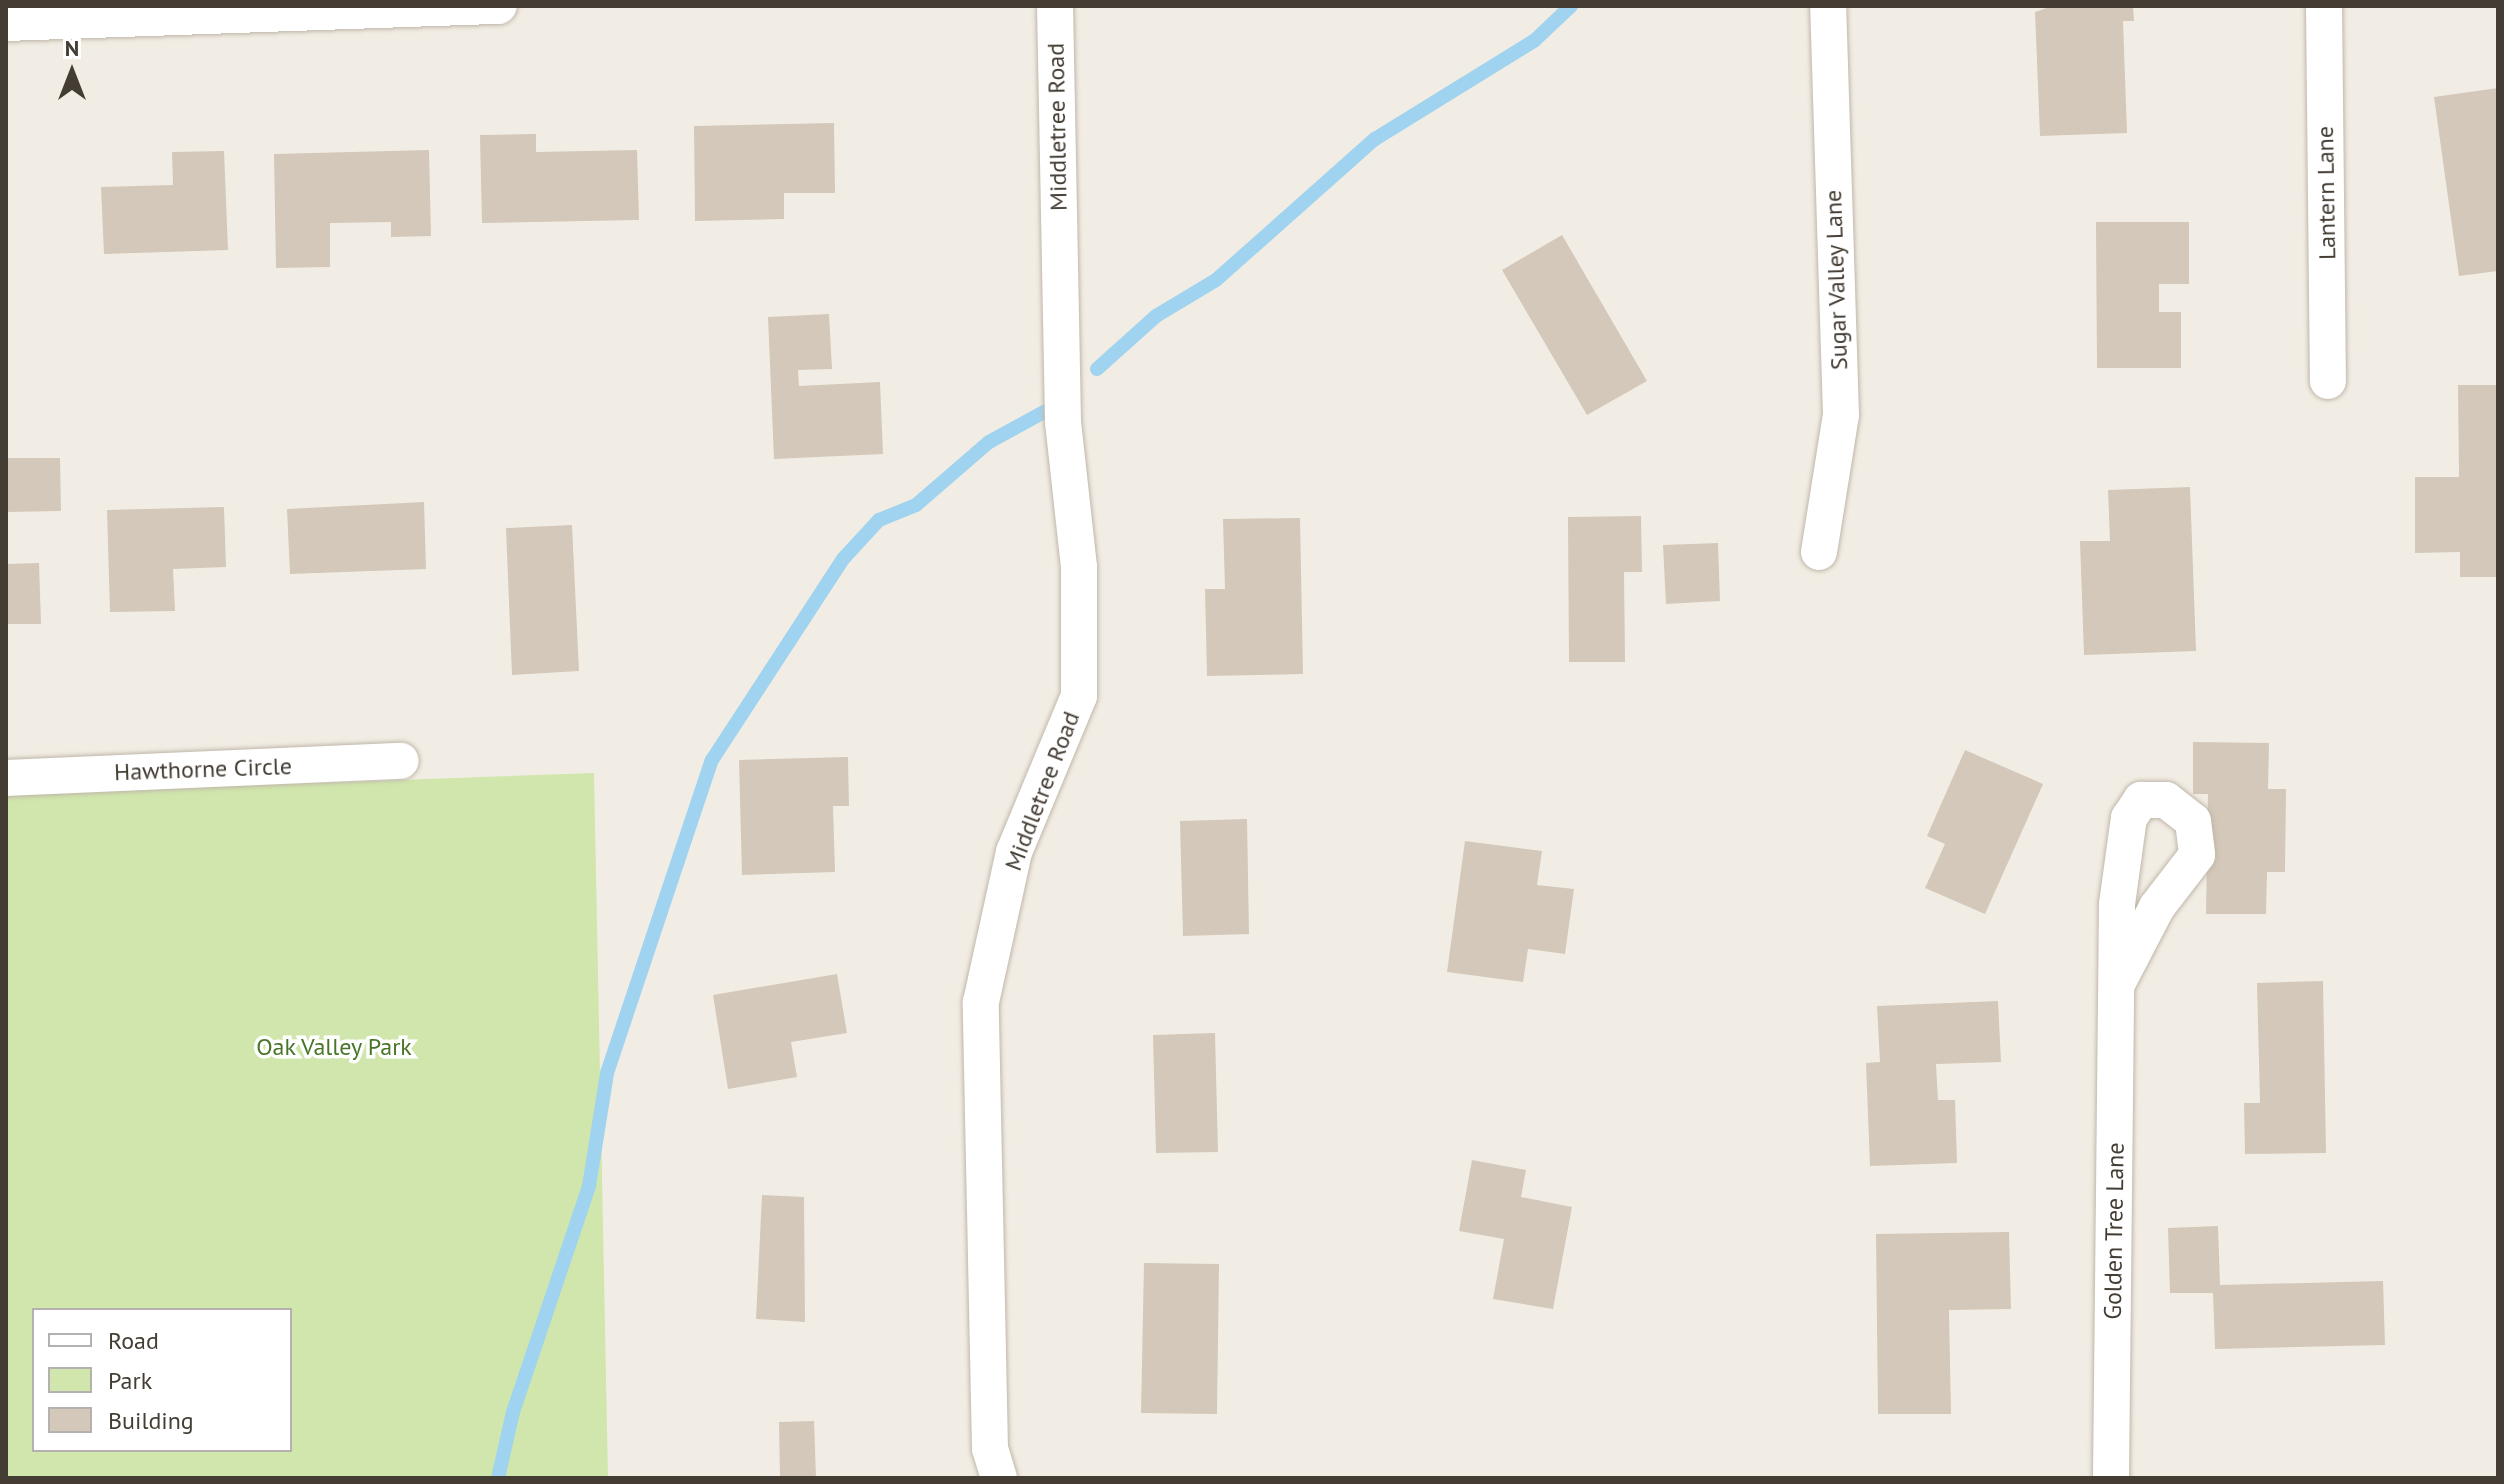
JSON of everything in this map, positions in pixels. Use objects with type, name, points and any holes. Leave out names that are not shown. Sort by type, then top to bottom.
[{"type":"street","points":[[6,23],[499,6]]},
{"type":"street","name":"Middletree Road","points":[[999,1478],[990,1449],[981,1002],[1014,852],[1079,696],[1079,567],[1063,421],[1055,6]]},
{"type":"street","name":"Sugar Valley Lane","points":[[1819,552],[1841,415],[1828,6]]},
{"type":"street","name":"Lantern Lane","points":[[2324,6],[2328,381]]},
{"type":"street","name":"Hawthorne Circle","points":[[6,778],[401,761]]},
{"type":"street","name":"Golden Tree Lane","points":[[2111,1478],[2117,984]]},
{"type":"green space","name":"Oak Valley Park","points":[[594,773],[608,1478],[6,1478],[6,794]]},
{"type":"building","points":[[2052,6],[2133,6],[2134,21],[2123,21],[2127,133],[2040,136],[2035,12]]},
{"type":"building","points":[[2498,88],[2498,271],[2459,276],[2434,97]]},
{"type":"building","points":[[834,123],[835,193],[784,193],[784,219],[695,221],[694,126]]},
{"type":"building","points":[[536,134],[536,152],[637,150],[639,220],[482,223],[480,135]]},
{"type":"building","points":[[429,150],[431,236],[391,237],[391,222],[330,223],[330,267],[276,268],[274,154]]},
{"type":"building","points":[[224,151],[228,250],[104,254],[101,187],[173,185],[172,152]]},
{"type":"building","points":[[2096,222],[2189,222],[2189,284],[2159,284],[2159,312],[2181,312],[2181,368],[2097,368]]},
{"type":"building","points":[[1562,235],[1647,381],[1587,415],[1502,270]]},
{"type":"building","points":[[829,314],[832,369],[798,370],[799,386],[880,382],[883,454],[774,459],[768,317]]},
{"type":"building","points":[[2458,385],[2498,385],[2498,577],[2460,577],[2460,552],[2415,553],[2415,477],[2459,477]]},
{"type":"building","points":[[6,458],[60,458],[61,511],[7,512]]},
{"type":"building","points":[[2190,487],[2196,651],[2084,655],[2080,541],[2110,541],[2108,490]]},
{"type":"building","points":[[424,502],[426,569],[290,574],[287,509]]},
{"type":"building","points":[[224,507],[226,567],[173,569],[175,611],[110,612],[107,510]]},
{"type":"building","points":[[1641,516],[1642,572],[1624,572],[1625,662],[1569,662],[1568,517]]},
{"type":"building","points":[[1300,518],[1303,674],[1207,676],[1205,589],[1225,589],[1223,519]]},
{"type":"building","points":[[572,525],[579,671],[512,675],[506,528]]},
{"type":"building","points":[[1718,543],[1720,601],[1666,604],[1663,545]]},
{"type":"building","points":[[39,563],[41,624],[6,624],[6,564]]},
{"type":"building","points":[[2193,742],[2269,743],[2268,789],[2286,789],[2285,872],[2267,872],[2266,914],[2206,914],[2208,794],[2193,794]]},
{"type":"building","points":[[1965,750],[2043,784],[1985,914],[1925,888],[1945,844],[1927,836]]},
{"type":"building","points":[[848,757],[849,806],[833,806],[835,872],[742,875],[739,760]]},
{"type":"building","points":[[1247,819],[1249,934],[1183,936],[1180,821]]},
{"type":"building","points":[[1465,841],[1542,851],[1537,885],[1574,889],[1565,954],[1528,949],[1523,982],[1447,972]]},
{"type":"building","points":[[837,974],[847,1033],[791,1042],[797,1077],[728,1089],[713,995]]},
{"type":"building","points":[[2323,981],[2326,1153],[2245,1154],[2244,1103],[2260,1103],[2257,983]]},
{"type":"building","points":[[1998,1001],[2001,1062],[1936,1064],[1938,1100],[1955,1100],[1957,1163],[1870,1166],[1866,1063],[1880,1062],[1877,1006]]},
{"type":"building","points":[[1215,1033],[1218,1152],[1156,1153],[1153,1035]]},
{"type":"building","points":[[1472,1160],[1526,1170],[1521,1197],[1572,1207],[1553,1309],[1493,1299],[1504,1239],[1459,1231]]},
{"type":"building","points":[[762,1195],[804,1197],[805,1322],[756,1319]]},
{"type":"building","points":[[2218,1226],[2220,1285],[2383,1281],[2385,1345],[2215,1349],[2213,1293],[2170,1293],[2168,1228]]},
{"type":"building","points":[[2009,1232],[2011,1309],[1949,1310],[1951,1414],[1878,1414],[1876,1234]]},
{"type":"building","points":[[1144,1263],[1219,1264],[1217,1414],[1141,1413]]},
{"type":"building","points":[[814,1421],[816,1478],[780,1478],[779,1422]]},
{"type":"waterway","points":[[1097,369],[1156,316],[1216,280],[1375,139],[1535,40],[1571,6]]},
{"type":"waterway","points":[[498,1478],[513,1412],[589,1186],[607,1073],[712,760],[843,559],[879,520],[916,505],[989,442],[1057,405]]}]
